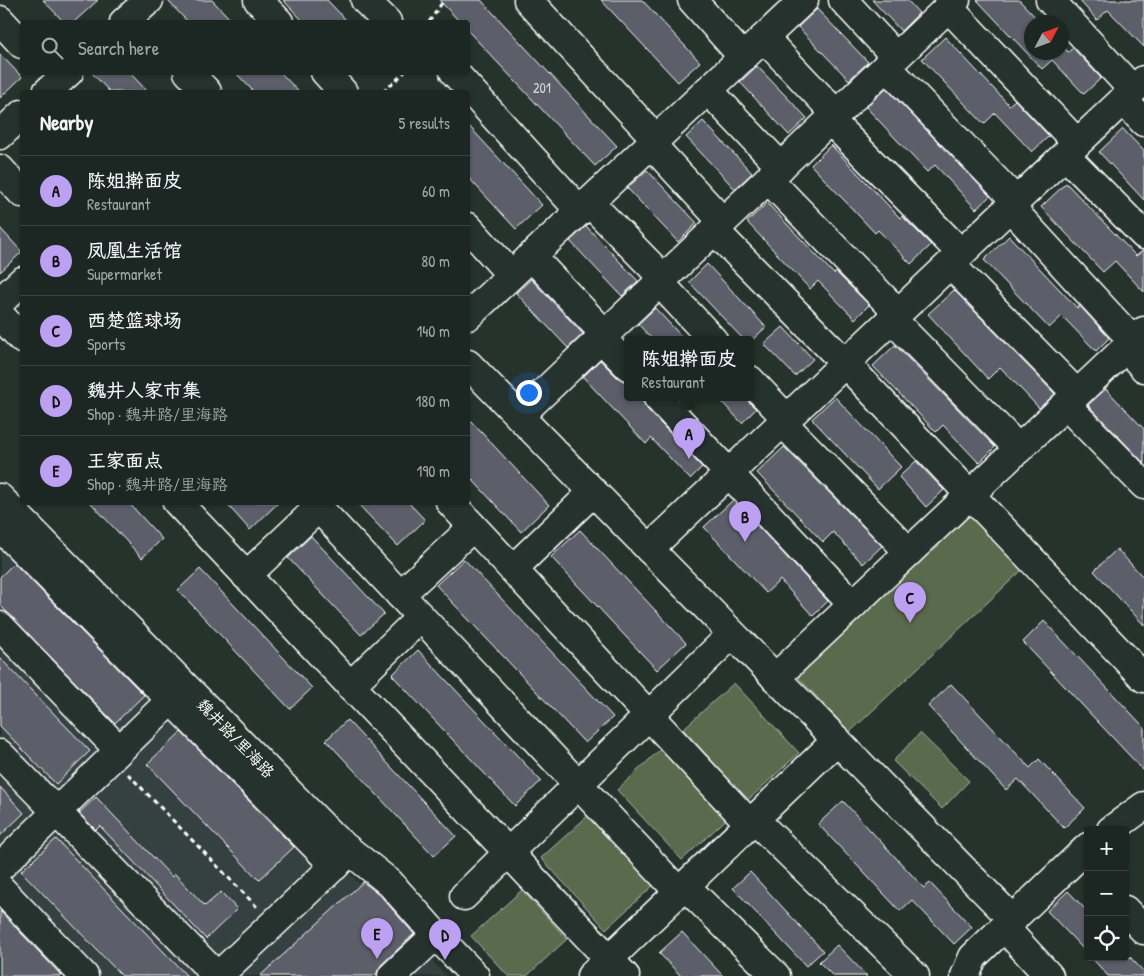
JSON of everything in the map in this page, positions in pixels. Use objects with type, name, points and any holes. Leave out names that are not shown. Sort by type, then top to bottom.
[{"type":"street","points":[[258,0],[277,20]]},
{"type":"street","points":[[365,0],[385,20]]},
{"type":"street","points":[[528,0],[654,141],[718,226],[845,363],[1144,678]]},
{"type":"street","points":[[692,0],[744,57]]},
{"type":"street","points":[[470,314],[804,0]]},
{"type":"street","points":[[843,0],[891,62],[1013,204],[1134,340],[1144,368]]},
{"type":"street","points":[[1050,0],[1133,90],[1144,122]]},
{"type":"street","points":[[519,416],[953,2],[1071,149],[1144,235]]},
{"type":"street","points":[[0,20],[20,42]]},
{"type":"street","points":[[764,38],[955,258],[1071,400],[1144,485]]},
{"type":"street","points":[[191,75],[205,90]]},
{"type":"street","points":[[328,75],[341,90]]},
{"type":"street","points":[[457,75],[585,206],[661,280],[710,336]]},
{"type":"street","points":[[708,90],[774,173],[895,316],[1019,449]]},
{"type":"street","points":[[648,549],[1133,90]]},
{"type":"street","points":[[0,135],[20,116]]},
{"type":"street","points":[[0,169],[20,191]]},
{"type":"street","points":[[470,229],[512,275]]},
{"type":"street","points":[[531,256],[624,361]]},
{"type":"street","points":[[0,302],[20,283]]},
{"type":"street","points":[[0,315],[20,337]]},
{"type":"street","points":[[775,678],[1134,340]]},
{"type":"street","points":[[470,366],[837,740],[1009,924],[1049,976]]},
{"type":"street","points":[[754,385],[784,420],[909,552]]},
{"type":"street","points":[[661,401],[853,604]]},
{"type":"street","points":[[513,569],[593,492]]},
{"type":"street","name":"魏井路/里海路","points":[[0,498],[335,839],[342,858],[390,883],[475,976]]},
{"type":"street","points":[[180,505],[507,853],[608,970],[682,889],[837,740]]},
{"type":"street","points":[[246,576],[316,505],[578,784],[682,889],[776,976]]},
{"type":"street","points":[[453,505],[752,822],[915,976]]},
{"type":"street","points":[[400,595],[473,527]]},
{"type":"street","points":[[0,754],[218,976],[342,858],[171,700],[1,531]]},
{"type":"street","points":[[350,686],[421,617]]},
{"type":"street","points":[[0,626],[116,754]]},
{"type":"street","points":[[464,896],[732,634]]},
{"type":"street","points":[[0,866],[171,700]]},
{"type":"street","points":[[1116,826],[1144,806]]},
{"type":"street","points":[[965,976],[973,957],[1084,858]]},
{"type":"street","points":[[0,888],[84,976]]},
{"type":"street","points":[[1129,914],[1144,930]]},
{"type":"street","points":[[392,976],[436,935]]},
{"type":"path","points":[[430,20],[444,0]]},
{"type":"path","points":[[385,90],[401,75]]},
{"type":"path","points":[[116,754],[273,924]]},
{"type":"shaded area","points":[[0,513],[324,846],[446,976],[0,976]]},
{"type":"green space","points":[[971,514],[1023,569],[850,732],[798,677]]},
{"type":"green space","points":[[734,683],[799,753],[748,800],[683,729]]},
{"type":"green space","points":[[920,733],[969,781],[942,809],[893,761]]},
{"type":"green space","points":[[667,743],[732,814],[682,860],[617,790]]},
{"type":"green space","points":[[592,812],[657,882],[606,929],[541,858]]},
{"type":"green space","points":[[522,890],[567,939],[527,976],[508,976],[471,936]]},
{"type":"building","points":[[43,0],[98,0],[76,20],[62,20]]},
{"type":"building","points":[[167,0],[212,0],[231,20],[186,20]]},
{"type":"building","points":[[283,0],[327,0],[346,20],[302,20]]},
{"type":"building","points":[[439,0],[481,0],[617,146],[595,166],[470,33],[470,20],[458,20]]},
{"type":"building","points":[[601,0],[642,0],[700,62],[678,82]]},
{"type":"building","points":[[872,0],[907,0],[919,13],[901,31]]},
{"type":"building","points":[[977,0],[1019,0],[1033,15],[1024,15],[1024,50]]},
{"type":"building","points":[[1079,0],[1144,0],[1144,47],[1108,10],[1097,20]]},
{"type":"building","points":[[817,9],[868,62],[849,80],[798,27]]},
{"type":"building","points":[[945,37],[1009,105],[1015,100],[1049,136],[1032,152],[995,113],[984,124],[922,59]]},
{"type":"building","points":[[1073,48],[1101,78],[1084,94],[1052,60],[1069,60],[1069,51]]},
{"type":"building","points":[[0,54],[22,77],[0,98]]},
{"type":"building","points":[[1034,60],[1052,60],[1042,69]]},
{"type":"building","points":[[757,66],[807,118],[789,135],[740,82]]},
{"type":"building","points":[[94,75],[132,75],[146,90],[108,90]]},
{"type":"building","points":[[238,75],[283,75],[297,90],[252,90]]},
{"type":"building","points":[[886,88],[990,196],[976,209],[935,165],[927,172],[866,107]]},
{"type":"building","points":[[703,121],[752,173],[735,189],[686,137]]},
{"type":"building","points":[[470,127],[542,205],[516,229],[470,179]]},
{"type":"building","points":[[1123,129],[1144,151],[1144,200],[1099,152]]},
{"type":"building","points":[[831,145],[900,218],[902,216],[931,245],[911,264],[878,230],[875,233],[811,165]]},
{"type":"building","points":[[647,170],[697,223],[678,242],[627,188]]},
{"type":"building","points":[[1066,183],[1136,256],[1144,250],[1144,292],[1115,261],[1103,272],[1041,207]]},
{"type":"building","points":[[767,203],[834,274],[836,272],[869,305],[855,319],[818,281],[810,289],[747,222]]},
{"type":"building","points":[[586,226],[638,281],[622,296],[570,241]]},
{"type":"building","points":[[0,228],[20,250],[20,254],[0,272]]},
{"type":"building","points":[[1009,236],[1077,308],[1080,306],[1109,338],[1096,351],[1062,316],[1049,328],[984,260]]},
{"type":"building","points":[[707,264],[766,327],[754,338],[754,336],[740,336],[689,282]]},
{"type":"building","points":[[531,279],[583,334],[568,348],[516,293]]},
{"type":"building","points":[[954,290],[1055,394],[1039,408],[1000,367],[988,379],[928,314]]},
{"type":"building","points":[[655,308],[681,336],[649,336],[638,324]]},
{"type":"building","points":[[783,327],[813,359],[795,376],[764,344]]},
{"type":"building","points":[[895,345],[995,447],[979,463],[943,425],[936,432],[873,366]]},
{"type":"building","points":[[600,360],[624,381],[624,401],[643,401],[647,409],[702,467],[690,479],[651,438],[646,444],[583,377]]},
{"type":"building","points":[[1106,389],[1144,429],[1144,463],[1088,405]]},
{"type":"building","points":[[835,397],[901,467],[878,489],[812,419]]},
{"type":"building","points":[[721,401],[748,401],[756,409],[742,423]]},
{"type":"building","points":[[470,420],[549,505],[521,532],[470,477]]},
{"type":"building","points":[[784,447],[882,546],[863,564],[833,532],[823,542],[757,473]]},
{"type":"building","points":[[916,461],[944,490],[926,507],[899,477]]},
{"type":"building","points":[[733,500],[828,601],[813,616],[780,580],[766,593],[704,527]]},
{"type":"building","points":[[93,505],[131,505],[162,539],[142,558]]},
{"type":"building","points":[[228,505],[276,505],[250,530]]},
{"type":"building","points":[[359,505],[411,505],[425,520],[398,546]]},
{"type":"building","points":[[580,530],[686,643],[657,670],[551,557]]},
{"type":"building","points":[[311,536],[384,614],[361,635],[288,558]]},
{"type":"building","points":[[1117,549],[1144,578],[1144,625],[1094,571]]},
{"type":"building","points":[[464,559],[613,717],[585,743],[436,585]]},
{"type":"building","points":[[14,563],[144,695],[115,723],[0,605],[0,577]]},
{"type":"building","points":[[200,569],[312,688],[290,709],[178,590]]},
{"type":"building","points":[[1044,621],[1144,727],[1144,771],[1023,642]]},
{"type":"building","points":[[418,650],[541,781],[515,806],[392,675]]},
{"type":"building","points":[[0,658],[90,751],[56,784],[0,726]]},
{"type":"building","points":[[951,684],[1030,768],[1039,759],[1085,808],[1064,828],[1018,779],[1006,790],[928,706]]},
{"type":"building","points":[[347,720],[456,836],[434,856],[326,740]]},
{"type":"building","points":[[181,732],[294,847],[259,880],[147,764]]},
{"type":"building","points":[[0,787],[24,813],[0,836]]},
{"type":"building","points":[[96,797],[172,877],[175,874],[205,906],[221,892],[237,909],[206,939],[100,826],[96,830],[79,813]]},
{"type":"building","points":[[843,801],[924,888],[930,883],[972,927],[954,944],[912,900],[900,911],[818,824]]},
{"type":"building","points":[[56,839],[187,976],[122,976],[21,871]]},
{"type":"building","points":[[750,872],[823,951],[806,966],[733,888]]},
{"type":"building","points":[[363,882],[379,894],[414,934],[381,965],[374,976],[260,976]]},
{"type":"building","points":[[1068,891],[1084,908],[1084,950],[1047,911]]},
{"type":"building","points":[[0,911],[62,976],[0,976]]},
{"type":"building","points":[[682,932],[723,976],[681,976],[659,953]]},
{"type":"building","points":[[837,945],[867,976],[833,976],[819,962]]},
{"type":"building","points":[[1130,957],[1144,972],[1144,976],[1108,976],[1095,961],[1129,961]]},
{"type":"place","name":"陈姐擀面皮","points":[[689,459]]},
{"type":"place","name":"凤凰生活馆","points":[[745,542]]},
{"type":"place","name":"西楚篮球场","points":[[910,623]]},
{"type":"place","name":"王家面点","points":[[377,959]]},
{"type":"place","name":"魏井人家市集","points":[[445,960]]}]
